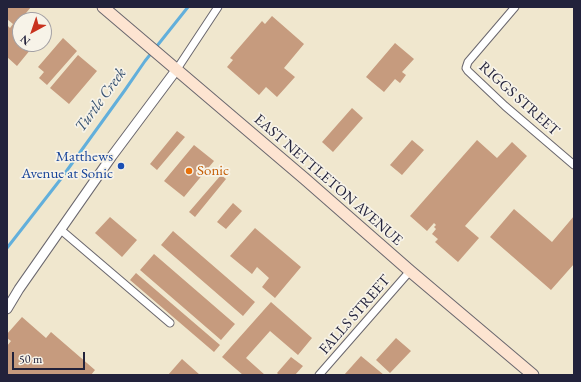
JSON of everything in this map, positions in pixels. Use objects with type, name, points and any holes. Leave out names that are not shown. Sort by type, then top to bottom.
[{"type":"main road","name":"EAST NETTLETON AVENUE","points":[[103,7],[162,56],[410,272],[533,375]]},
{"type":"street","points":[[7,309],[19,289],[112,156],[177,69],[218,7]]},
{"type":"street","name":"RIGGS STREET","points":[[515,7],[468,62],[466,68],[470,74],[505,106],[573,162]]},
{"type":"street","points":[[60,230],[170,323]]},
{"type":"street","name":"FALLS STREET","points":[[319,375],[410,272]]},
{"type":"building","points":[[7,7],[31,7],[27,12],[12,12],[12,23],[7,19]]},
{"type":"building","points":[[272,16],[304,44],[284,68],[295,77],[277,97],[266,87],[259,95],[227,67],[233,60],[230,58],[262,21],[265,24]]},
{"type":"building","points":[[7,25],[10,28],[12,25],[12,52],[28,52],[17,66],[7,57]]},
{"type":"building","points":[[63,38],[77,51],[47,85],[39,78],[44,72],[38,67]]},
{"type":"building","points":[[395,43],[414,59],[402,72],[406,75],[400,83],[395,79],[384,92],[366,77]]},
{"type":"building","points":[[78,55],[97,71],[69,104],[50,88]]},
{"type":"building","points":[[352,108],[363,118],[333,152],[322,142]]},
{"type":"building","points":[[177,131],[185,137],[157,170],[150,164]]},
{"type":"building","points":[[412,140],[424,150],[402,175],[390,165]]},
{"type":"building","points":[[477,140],[497,158],[512,142],[527,156],[465,226],[479,238],[458,262],[435,242],[438,239],[432,234],[436,229],[434,227],[436,225],[434,223],[427,231],[410,216]]},
{"type":"building","name":"Sonic","points":[[194,145],[214,161],[184,197],[164,181]]},
{"type":"building","points":[[221,175],[226,179],[195,217],[189,212]]},
{"type":"building","points":[[233,203],[242,211],[226,229],[217,222]]},
{"type":"building","points":[[514,209],[552,242],[574,216],[574,264],[551,290],[490,237]]},
{"type":"building","points":[[110,217],[137,240],[122,257],[95,233]]},
{"type":"building","points":[[255,228],[301,267],[275,298],[262,287],[269,278],[257,267],[252,274],[230,256]]},
{"type":"building","points":[[173,231],[255,302],[243,316],[161,245]]},
{"type":"building","points":[[154,254],[235,324],[221,340],[140,270]]},
{"type":"building","points":[[136,273],[220,345],[214,352],[130,280]]},
{"type":"building","points":[[271,302],[312,338],[298,355],[270,331],[246,358],[265,375],[243,375],[222,357]]},
{"type":"building","points":[[22,317],[46,338],[51,332],[95,370],[91,375],[7,375],[7,346],[11,341],[7,338],[7,334]]},
{"type":"building","points":[[396,338],[411,351],[390,373],[376,360]]},
{"type":"building","points":[[361,356],[384,375],[344,375]]},
{"type":"building","points":[[291,357],[303,366],[295,375],[279,375],[277,373]]},
{"type":"building","points":[[182,359],[200,375],[168,375]]},
{"type":"waterway","name":"Turtle Creek","points":[[7,248],[60,180],[145,61],[188,7]]},
{"type":"place","name":"Matthews Avenue at Sonic","points":[[121,166]]},
{"type":"place","name":"Sonic","points":[[189,171]]}]
